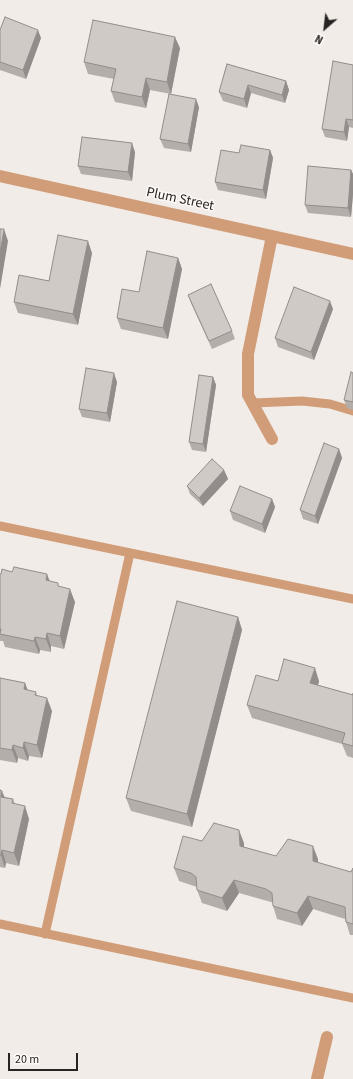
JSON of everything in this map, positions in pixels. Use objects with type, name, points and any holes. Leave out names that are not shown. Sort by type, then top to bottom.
[{"type":"street","name":"Plum Street","points":[[0,176],[353,254]]},
{"type":"street","points":[[272,236],[248,354],[248,395],[272,439]]},
{"type":"street","points":[[317,1079],[327,1037]]},
{"type":"lane","points":[[253,403],[302,401],[330,404],[353,411]]},
{"type":"lane","points":[[0,526],[353,599]]},
{"type":"lane","points":[[46,934],[130,553]]},
{"type":"lane","points":[[0,924],[353,998]]},
{"type":"building","points":[[5,17],[38,30],[23,70],[0,62],[0,30]]},
{"type":"building","points":[[93,20],[175,37],[167,82],[146,78],[142,97],[111,91],[116,69],[84,62]]},
{"type":"building","points":[[333,61],[353,65],[353,120],[346,119],[344,132],[322,129]]},
{"type":"building","points":[[227,64],[286,81],[282,95],[248,85],[244,99],[219,92]]},
{"type":"building","points":[[169,94],[196,99],[188,144],[160,139]]},
{"type":"building","points":[[82,137],[132,143],[128,172],[78,166]]},
{"type":"building","points":[[241,145],[270,150],[263,190],[215,182],[221,150],[239,153]]},
{"type":"building","points":[[308,166],[351,170],[348,208],[305,205]]},
{"type":"building","points":[[0,229],[4,229],[0,253]]},
{"type":"building","points":[[58,235],[88,241],[73,314],[14,302],[19,275],[49,281]]},
{"type":"building","points":[[147,251],[178,258],[163,328],[117,318],[122,289],[139,292]]},
{"type":"building","points":[[211,284],[232,331],[209,341],[188,295]]},
{"type":"building","points":[[294,287],[330,301],[311,352],[275,338]]},
{"type":"building","points":[[86,368],[114,373],[107,413],[79,409]]},
{"type":"building","points":[[351,372],[353,373],[353,402],[344,400]]},
{"type":"building","points":[[199,375],[213,377],[203,444],[189,442]]},
{"type":"building","points":[[324,443],[339,449],[315,516],[300,510]]},
{"type":"building","points":[[212,459],[224,470],[199,498],[187,486]]},
{"type":"building","points":[[240,486],[272,499],[262,524],[230,511]]},
{"type":"building","points":[[14,567],[47,574],[46,580],[58,583],[58,586],[70,589],[60,636],[47,633],[46,639],[35,637],[34,641],[0,634],[0,574],[2,569],[12,572]]},
{"type":"building","points":[[177,601],[238,617],[187,814],[126,798]]},
{"type":"building","points":[[284,659],[315,668],[310,683],[353,695],[353,746],[342,743],[345,733],[247,705],[256,675],[278,681]]},
{"type":"building","points":[[0,678],[25,683],[24,689],[36,692],[35,695],[47,698],[37,745],[24,742],[23,748],[13,745],[12,750],[0,748]]},
{"type":"building","points":[[0,790],[2,791],[1,797],[13,799],[12,803],[25,806],[14,853],[2,850],[1,855],[0,855]]},
{"type":"building","points":[[214,823],[239,830],[240,846],[276,856],[288,839],[313,846],[313,861],[351,872],[353,868],[353,924],[346,922],[345,907],[308,896],[297,913],[273,906],[272,893],[266,889],[234,880],[222,898],[197,890],[196,877],[191,873],[174,868],[183,836],[202,841]]}]
